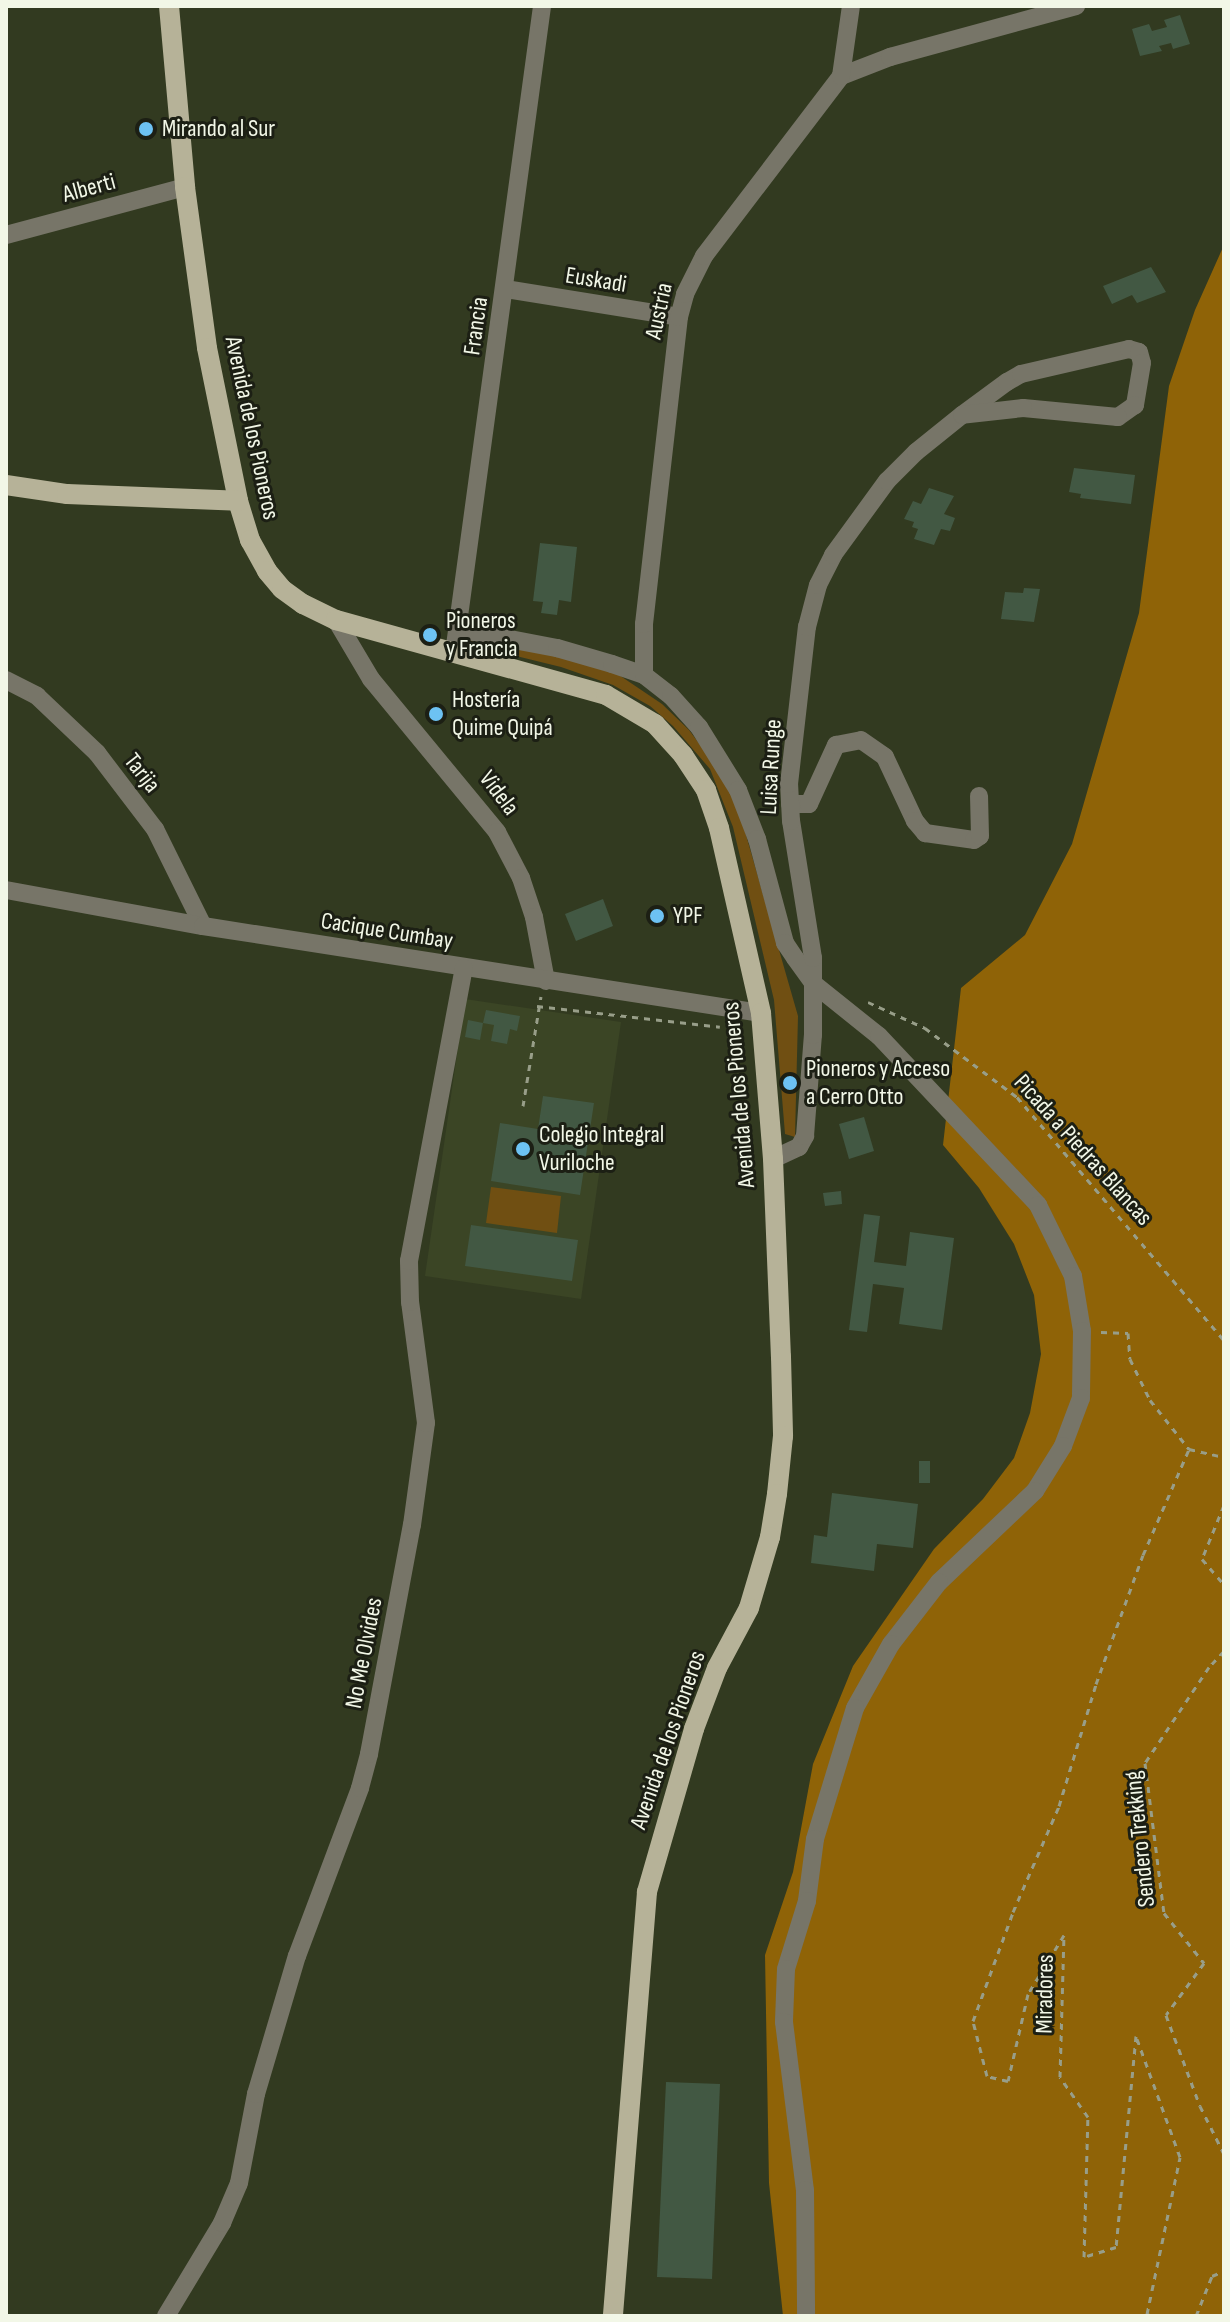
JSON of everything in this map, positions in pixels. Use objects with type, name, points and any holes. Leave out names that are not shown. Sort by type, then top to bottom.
[{"type":"main road","name":"Avenida de los Pioneros","points":[[169,6],[185,187],[207,348],[238,501],[250,540],[267,571],[282,589],[303,604],[336,620],[615,699],[655,724],[683,755],[706,790],[719,828],[761,1013],[773,1159],[783,1436],[777,1494],[770,1537],[749,1608],[717,1668],[694,1729],[647,1892],[613,2316]]},
{"type":"main road","points":[[6,485],[82,495],[238,501]]},
{"type":"street","name":"Francia","points":[[454,653],[542,6]]},
{"type":"street","name":"Austria","points":[[644,675],[644,624],[679,317],[690,279],[704,256],[841,76],[851,6]]},
{"type":"street","points":[[841,76],[890,57],[1076,6]]},
{"type":"street","name":"Alberti","points":[[6,235],[185,187]]},
{"type":"street","name":"Euskadi","points":[[505,289],[679,317]]},
{"type":"street","name":"Luisa Runge","points":[[773,1159],[799,1147],[805,1136],[814,984],[789,784],[807,627],[818,585],[833,555],[887,481],[916,452],[962,415],[1021,374],[1129,349],[1139,352],[1142,363],[1135,405],[1118,417],[1023,408],[962,415]]},
{"type":"street","name":"Videla","points":[[336,620],[371,679],[497,832],[521,878],[534,917],[546,981]]},
{"type":"street","points":[[457,629],[557,648],[644,675],[671,696],[724,764],[757,839],[785,943],[814,984],[845,1007],[912,1069],[1038,1205],[1073,1276],[1082,1331],[1081,1398],[1063,1446],[1035,1491],[939,1582],[891,1644],[855,1708],[815,1839],[807,1901],[786,1969],[784,2022],[805,2190],[806,2316]]},
{"type":"street","name":"Tarija","points":[[6,680],[37,696],[97,753],[155,829],[203,926]]},
{"type":"street","points":[[790,804],[809,804],[836,745],[861,740],[885,757],[915,821],[925,833],[974,840],[980,836],[979,796]]},
{"type":"street","name":"Cacique Cumbay","points":[[6,890],[203,926],[761,1013]]},
{"type":"street","name":"No Me Olvides","points":[[166,2316],[222,2223],[239,2183],[256,2094],[284,1998],[360,1788],[369,1754],[412,1525],[426,1423],[410,1302],[409,1261],[464,968]]},
{"type":"path","points":[[523,1106],[537,1006],[546,981]]},
{"type":"path","name":"Picada a Piedras Blancas","points":[[845,1007],[868,1002],[925,1028],[1017,1097],[1224,1340]]},
{"type":"path","points":[[537,1006],[724,1027]]},
{"type":"path","points":[[1082,1331],[1128,1333],[1130,1359],[1150,1400],[1189,1449],[1224,1457]]},
{"type":"path","name":"Miradores","points":[[1152,2316],[1147,2314],[1180,2157],[1136,2036],[1116,2247],[1084,2257],[1088,2117],[1060,2077],[1064,1935],[1028,1994],[1008,2081],[987,2076],[973,2021],[1013,1912],[1059,1806],[1096,1684],[1143,1555],[1189,1449]]},
{"type":"path","points":[[1224,1505],[1202,1559],[1224,1584]]},
{"type":"path","name":"Sendero Trekking","points":[[1224,1651],[1209,1667],[1145,1763],[1164,1913],[1204,1963],[1166,2015],[1200,2106],[1224,2154]]},
{"type":"path","points":[[1196,2316],[1212,2276],[1224,2271]]},
{"type":"shaded area","points":[[1224,245],[1224,2316],[783,2316],[769,2183],[765,1955],[793,1872],[813,1764],[853,1666],[934,1549],[983,1499],[1014,1458],[1030,1413],[1041,1354],[1034,1295],[1014,1244],[979,1188],[943,1145],[961,988],[1025,935],[1072,844],[1139,613],[1169,386],[1195,310]]},
{"type":"shaded area","points":[[470,637],[563,657],[619,675],[662,704],[689,730],[726,780],[744,828],[798,1016],[795,1137],[785,1134],[774,1000],[733,827],[710,769],[673,726],[650,706],[613,685],[561,667],[467,644]]},
{"type":"shaded area","name":"Colegio Integral Vuriloche","points":[[465,999],[621,1022],[581,1299],[425,1276]]},
{"type":"shaded area","points":[[491,1187],[561,1196],[557,1233],[486,1223]]},
{"type":"building","points":[[1180,15],[1190,44],[1173,49],[1171,43],[1159,46],[1162,51],[1140,56],[1132,29],[1149,24],[1152,31],[1167,27],[1164,20]]},
{"type":"building","points":[[1151,267],[1166,292],[1137,303],[1132,295],[1112,304],[1103,286]]},
{"type":"building","points":[[1074,468],[1135,475],[1131,504],[1080,498],[1081,494],[1069,492]]},
{"type":"building","points":[[929,488],[954,496],[944,514],[955,518],[950,531],[941,529],[934,545],[914,539],[918,529],[912,527],[914,522],[904,519],[913,501],[921,504]]},
{"type":"building","points":[[540,543],[577,547],[571,602],[559,600],[557,615],[541,613],[543,602],[533,601]]},
{"type":"building","points":[[1024,588],[1040,589],[1034,622],[1001,619],[1005,592],[1023,593]]},
{"type":"building","points":[[603,899],[613,926],[576,941],[565,914]]},
{"type":"building","points":[[486,1010],[520,1016],[517,1031],[510,1029],[507,1044],[491,1041],[494,1025],[483,1023]]},
{"type":"building","points":[[468,1020],[483,1023],[480,1040],[465,1037]]},
{"type":"building","points":[[543,1096],[594,1103],[580,1195],[491,1181],[500,1123],[538,1129]]},
{"type":"building","points":[[864,1117],[874,1151],[849,1159],[839,1124]]},
{"type":"building","points":[[841,1191],[842,1204],[825,1206],[823,1193]]},
{"type":"building","points":[[864,1214],[880,1216],[874,1262],[906,1266],[910,1232],[954,1238],[942,1330],[899,1324],[904,1288],[873,1284],[867,1332],[849,1330]]},
{"type":"building","points":[[471,1225],[578,1240],[572,1281],[465,1266]]},
{"type":"building","points":[[919,1461],[930,1461],[930,1483],[919,1483]]},
{"type":"building","points":[[832,1493],[918,1504],[913,1548],[877,1544],[874,1571],[811,1563],[814,1535],[827,1537]]},
{"type":"building","points":[[666,2082],[720,2084],[712,2279],[657,2277]]},
{"type":"place","name":"Mirando al Sur","points":[[146,129]]},
{"type":"place","name":"Pioneros y Francia","points":[[430,635]]},
{"type":"place","name":"Hostería Quime Quipá","points":[[436,714]]},
{"type":"place","name":"YPF","points":[[657,916]]},
{"type":"place","name":"Pioneros y Acceso a Cerro Otto","points":[[790,1083]]},
{"type":"place","name":"Colegio Integral Vuriloche","points":[[523,1149]]}]
